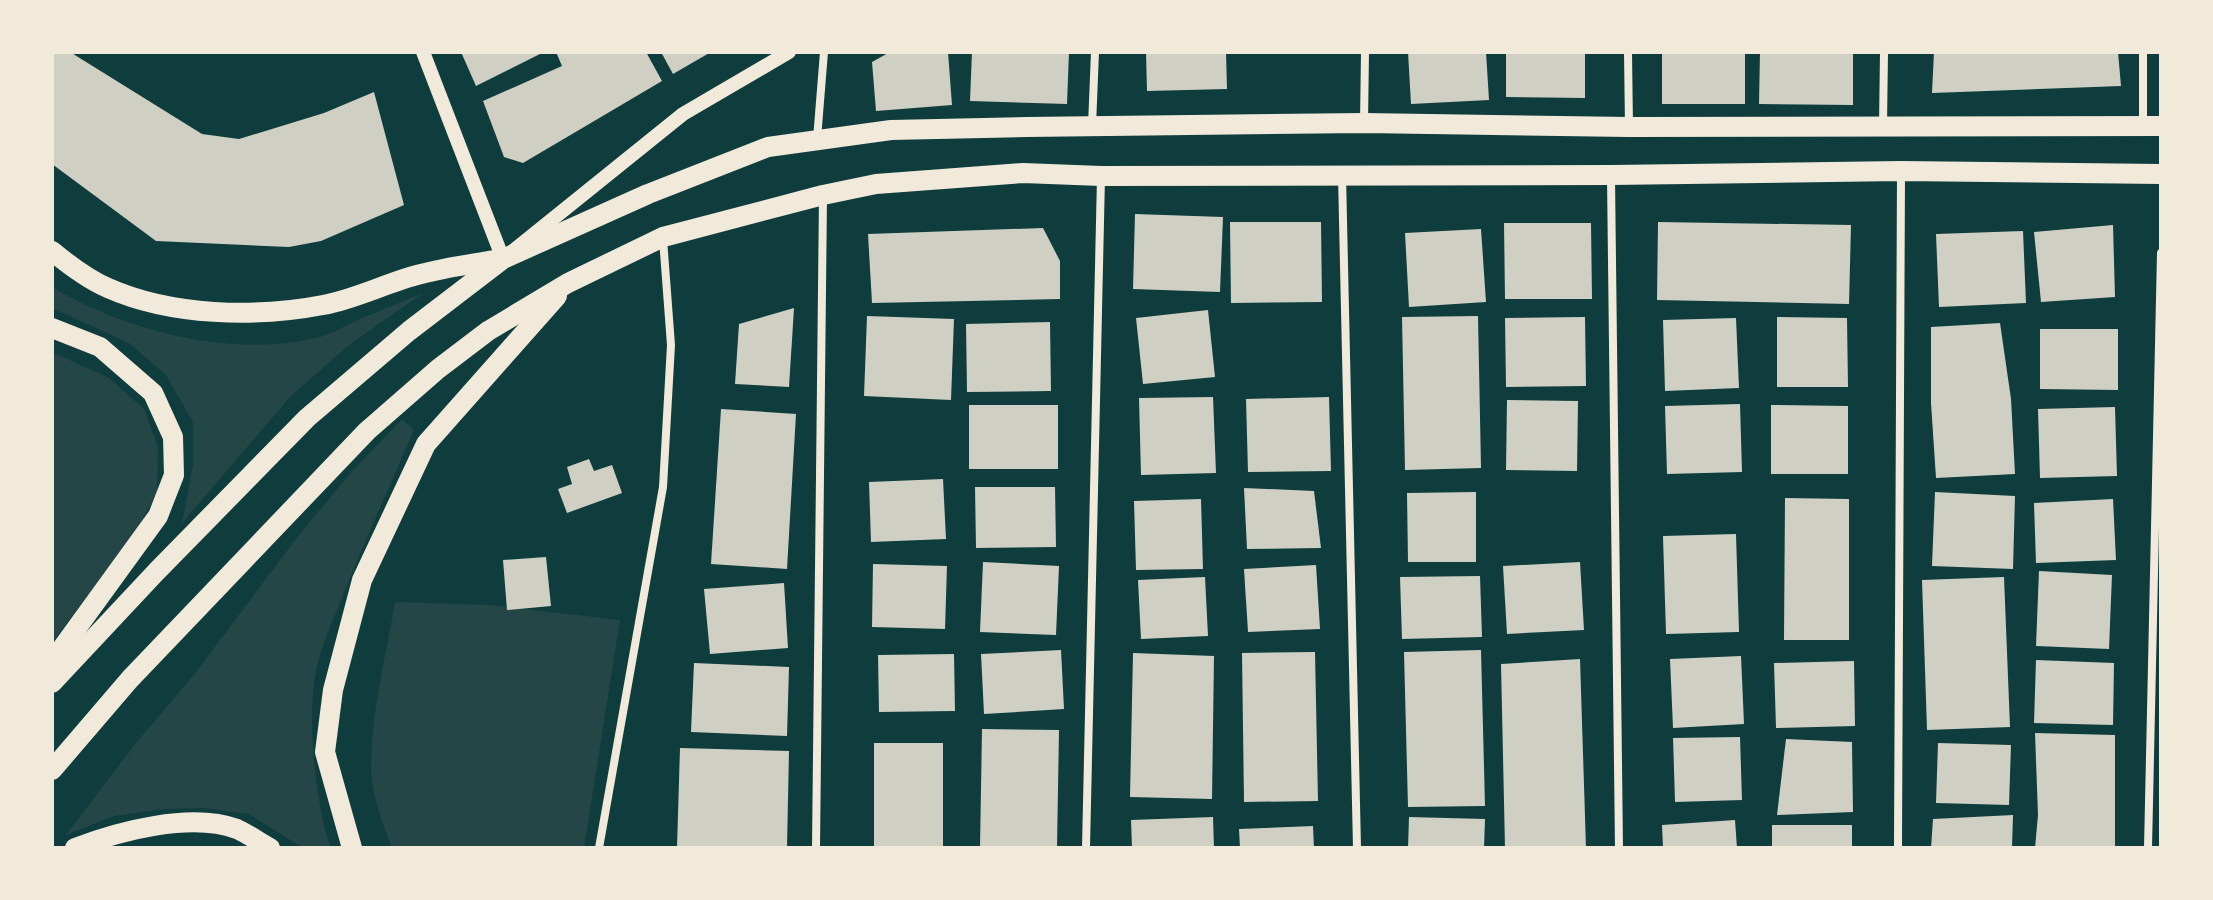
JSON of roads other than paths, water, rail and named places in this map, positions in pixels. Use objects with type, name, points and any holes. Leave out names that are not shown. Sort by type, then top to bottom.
[{"type":"main road","points":[[52,683],[307,418],[409,331],[503,259],[648,194],[768,147],[891,130],[1364,123],[1629,127],[2152,126]]},
{"type":"main road","points":[[52,770],[130,679],[367,431],[438,369],[488,331],[568,283],[663,237],[876,184],[1023,173],[1101,176],[1901,171],[2161,174]]},
{"type":"main road","points":[[52,251],[74,269],[105,287],[138,300],[212,312],[271,314],[326,305],[422,273],[503,259]]},
{"type":"main road","points":[[352,848],[325,752],[333,690],[362,580],[426,444],[568,283]]},
{"type":"main road","points":[[52,328],[100,347],[153,393],[173,437],[174,475],[158,516],[52,662]]},
{"type":"main road","points":[[75,848],[118,832],[162,825],[204,824],[236,829],[270,848]]},
{"type":"street","points":[[423,52],[503,259],[683,114],[789,52]]},
{"type":"street","points":[[817,140],[824,52]]},
{"type":"street","points":[[1092,127],[1095,52]]},
{"type":"street","points":[[1364,123],[1365,52]]},
{"type":"street","points":[[1628,52],[1629,127]]},
{"type":"street","points":[[1883,126],[1884,52]]},
{"type":"street","points":[[2143,52],[2152,126]]},
{"type":"street","points":[[1898,848],[1901,171]]},
{"type":"street","points":[[1342,174],[1357,848]]},
{"type":"street","points":[[1611,175],[1619,848]]},
{"type":"street","points":[[1086,848],[1101,176]]},
{"type":"street","points":[[816,848],[823,195]]},
{"type":"street","points":[[599,848],[663,487],[671,345],[663,237]]},
{"type":"street","points":[[2148,848],[2161,253]]}]
